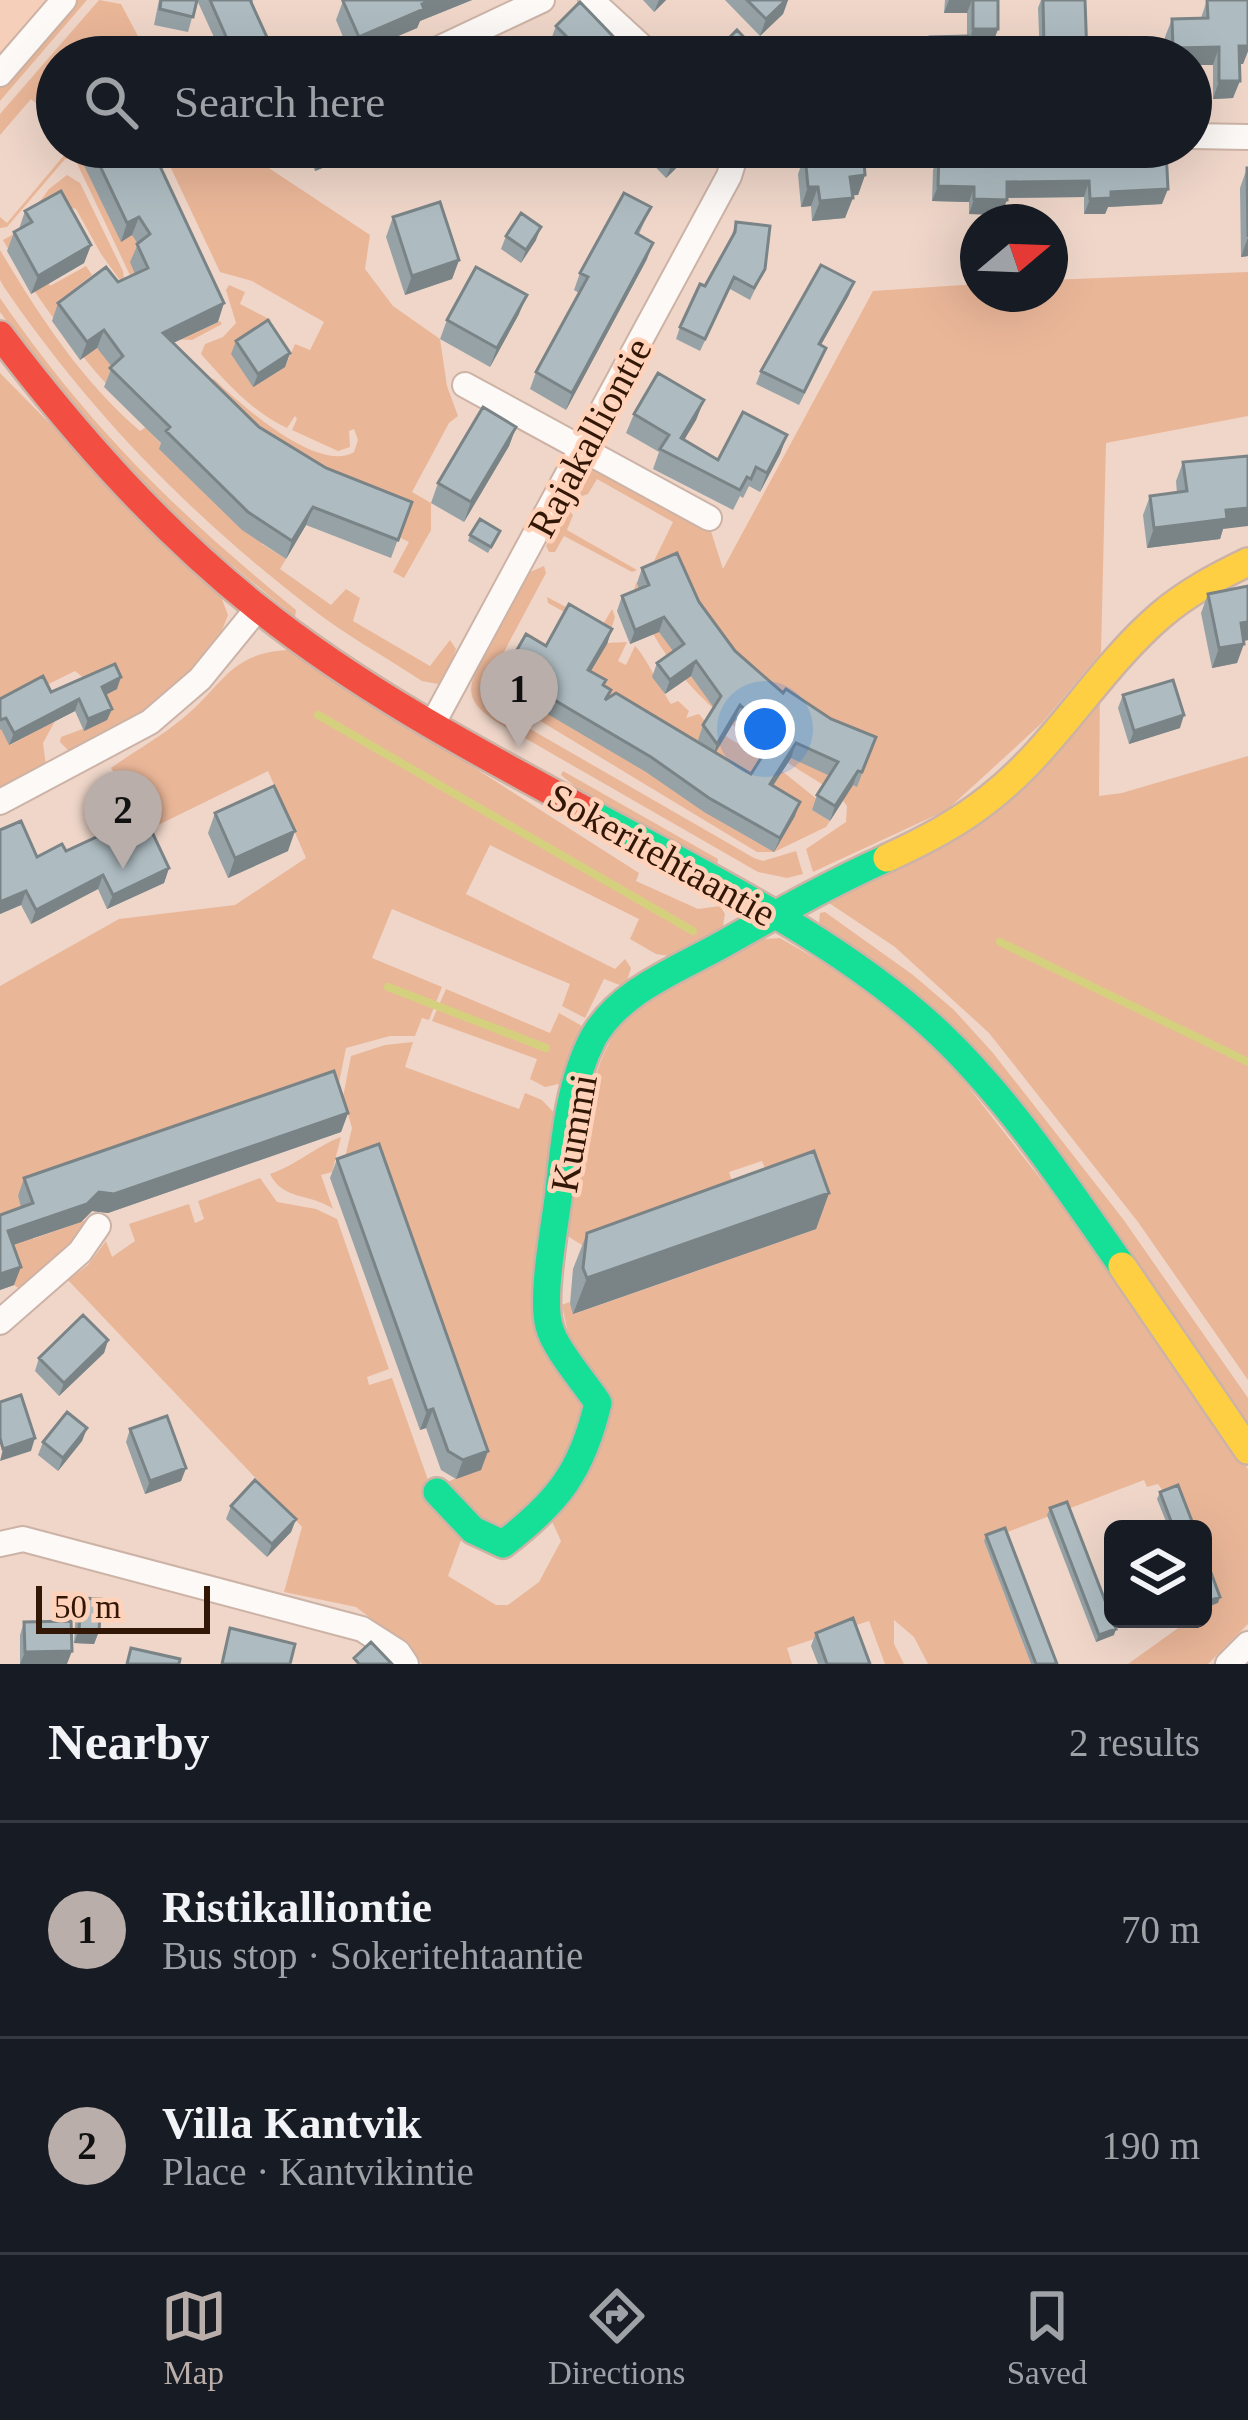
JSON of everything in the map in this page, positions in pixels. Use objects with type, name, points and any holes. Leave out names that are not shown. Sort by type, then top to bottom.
[{"type":"street","points":[[0,74],[64,0]]},
{"type":"street","points":[[466,36],[542,0]]},
{"type":"street","points":[[591,0],[630,36]]},
{"type":"street","points":[[1212,136],[1248,137]]},
{"type":"street","name":"Rajakalliontie","points":[[432,725],[732,168]]},
{"type":"street","name":"Sokeritehtaantie","points":[[0,335],[63,421],[170,534],[257,610],[432,725],[836,953],[927,1022],[986,1084],[1080,1206],[1248,1450]]},
{"type":"street","points":[[465,385],[709,518]]},
{"type":"street","name":"Kummi","points":[[437,1492],[473,1530],[503,1544],[563,1495],[584,1459],[598,1403],[549,1329],[547,1305],[576,1084],[592,1038],[613,1011],[663,976],[953,825],[1030,761],[1151,619],[1226,570],[1248,562]]},
{"type":"street","points":[[0,802],[150,722],[200,679],[257,610]]},
{"type":"street","points":[[0,1322],[68,1264],[98,1226]]},
{"type":"street","points":[[0,1544],[23,1539],[362,1628],[398,1652],[406,1664]]},
{"type":"street","points":[[1228,1664],[1248,1644]]},
{"type":"shaded area","points":[[0,0],[53,0],[0,63]]},
{"type":"shaded area","points":[[73,0],[87,0],[56,36],[42,36]]},
{"type":"shaded area","points":[[99,0],[121,4],[138,36],[68,36]]},
{"type":"shaded area","points":[[36,43],[36,59],[0,101],[0,84]]},
{"type":"shaded area","points":[[36,73],[36,103],[31,99],[0,135],[0,114]]},
{"type":"shaded area","points":[[57,168],[7,227],[0,228],[0,217],[7,223]]},
{"type":"shaded area","points":[[79,168],[103,168],[184,338],[222,324],[192,340],[169,339],[137,290]]},
{"type":"shaded area","points":[[171,168],[269,168],[370,235],[365,269],[393,306],[440,339],[447,386],[458,416],[449,423],[412,492],[431,503],[431,530],[404,578],[393,572],[409,542],[399,537],[406,521],[327,490],[311,527],[296,519],[203,384],[214,379],[260,419],[301,445],[339,456],[354,452],[358,440],[354,429],[349,431],[350,447],[338,451],[292,430],[295,416],[287,428],[251,405],[201,354],[205,344],[223,337],[236,323],[226,290],[229,285],[245,292],[240,304],[271,320],[263,333],[285,367],[295,344],[310,350],[324,322],[252,281],[220,272]]},
{"type":"shaded area","points":[[67,175],[80,183],[123,271],[125,287],[76,209],[64,205],[19,229],[49,189]]},
{"type":"shaded area","points":[[19,231],[50,286],[86,266],[92,275],[60,300],[98,350],[131,326],[141,421],[83,357],[33,289],[3,240]]},
{"type":"shaded area","points":[[0,250],[46,323],[99,391],[140,431],[146,427],[262,544],[286,559],[280,569],[331,605],[346,589],[360,598],[353,621],[430,666],[450,640],[456,649],[449,671],[438,684],[422,681],[320,615],[181,497],[106,418],[36,332],[0,280]]},
{"type":"shaded area","points":[[1248,272],[1248,416],[1106,443],[1101,653],[1042,723],[947,810],[813,872],[806,849],[846,822],[847,806],[838,794],[744,733],[693,689],[651,631],[633,594],[636,583],[655,575],[652,565],[673,522],[597,479],[588,494],[582,496],[577,488],[588,468],[709,525],[723,569],[873,291],[960,285],[960,312],[1068,312],[1068,279]]},
{"type":"shaded area","points":[[0,298],[67,387],[136,466],[296,610],[295,617],[161,507],[42,370],[0,312]]},
{"type":"shaded area","points":[[0,373],[221,597],[228,615],[193,670],[160,702],[71,753],[61,737],[107,720],[91,684],[75,671],[0,708]]},
{"type":"shaded area","points":[[569,510],[573,515],[567,530],[637,570],[632,572],[564,536],[555,552],[549,552],[546,546]]},
{"type":"shaded area","points":[[544,566],[546,573],[490,678],[489,689],[499,711],[754,858],[763,861],[796,851],[803,874],[787,878],[758,872],[497,722],[479,707],[471,690],[475,674],[530,572]]},
{"type":"shaded area","points":[[547,597],[602,626],[612,609],[615,617],[607,643],[627,642],[618,661],[626,665],[635,646],[671,704],[678,701],[689,711],[686,718],[699,714],[708,725],[782,771],[818,800],[812,810],[830,821],[826,827],[774,852],[757,852],[509,702],[501,693],[500,678],[526,632],[548,645],[566,613],[548,603]]},
{"type":"shaded area","points":[[290,650],[639,873],[636,881],[698,909],[720,906],[725,914],[723,926],[676,957],[656,954],[630,939],[639,919],[490,845],[466,894],[615,969],[625,959],[631,968],[625,987],[604,979],[585,1018],[562,1006],[570,984],[392,909],[372,958],[442,987],[429,1020],[422,1018],[415,1036],[390,1036],[346,1048],[336,1098],[18,1196],[33,1239],[86,1220],[78,1239],[24,1292],[14,1285],[0,1245],[0,986],[119,919],[235,905],[306,858],[268,771],[150,829],[111,768],[182,719],[240,664]]},
{"type":"shaded area","points":[[1100,690],[1099,796],[1248,756],[1248,1380],[1138,1222],[989,1033],[895,947],[829,903],[909,857]]},
{"type":"shaded area","points":[[55,721],[43,743],[46,766],[0,790],[0,727],[10,745]]},
{"type":"shaded area","points":[[563,771],[718,859],[717,867],[590,799],[561,775]]},
{"type":"shaded area","points":[[825,912],[913,975],[993,1053],[1123,1219],[1248,1398],[1248,1425],[1153,1286],[819,922],[820,913]]},
{"type":"shaded area","points":[[780,938],[867,988],[952,1066],[1135,1299],[1248,1469],[1248,1624],[1208,1664],[1128,1664],[1178,1628],[1212,1628],[1212,1605],[1218,1603],[1212,1587],[1212,1520],[1184,1520],[1158,1484],[1147,1487],[1144,1480],[984,1541],[1031,1664],[928,1664],[914,1637],[894,1620],[894,1644],[904,1664],[885,1664],[869,1621],[787,1648],[792,1664],[422,1664],[409,1648],[356,1607],[284,1592],[302,1527],[68,1280],[88,1265],[106,1241],[112,1257],[135,1241],[129,1224],[189,1204],[195,1223],[204,1219],[198,1201],[260,1178],[277,1202],[316,1209],[337,1219],[389,1369],[367,1377],[369,1385],[392,1378],[434,1497],[464,1532],[448,1576],[496,1605],[508,1605],[539,1582],[561,1541],[550,1517],[595,1462],[562,1305],[569,1302],[574,1314],[816,1229],[768,1176],[762,1161],[729,1172],[734,1187],[582,1245],[569,1237],[566,1228],[586,1112],[604,1054],[617,1030],[634,1009],[659,991],[764,939]]},
{"type":"shaded area","points":[[446,989],[550,1033],[559,1013],[582,1026],[563,1083],[545,1087],[530,1079],[537,1059],[432,1021]]},
{"type":"shaded area","points":[[413,1042],[405,1067],[519,1109],[525,1093],[542,1100],[559,1118],[538,1303],[587,1388],[579,1453],[498,1538],[445,1483],[480,1468],[372,1164],[341,1174],[352,1128],[343,1097],[351,1056]]},
{"type":"shaded area","points":[[341,1137],[332,1172],[321,1175],[333,1209],[282,1189],[270,1174],[290,1165]]},
{"type":"building","points":[[161,0],[197,0],[193,17],[160,9]]},
{"type":"building","points":[[210,0],[250,0],[266,36],[226,36]]},
{"type":"building","points":[[431,0],[422,4],[424,9],[361,36],[343,1]]},
{"type":"building","points":[[747,0],[786,0],[766,19]]},
{"type":"building","points":[[973,0],[998,0],[998,29],[973,29]]},
{"type":"building","points":[[1043,0],[1085,0],[1086,36],[1044,36]]},
{"type":"building","points":[[1207,0],[1248,0],[1248,46],[1239,46],[1240,81],[1219,81],[1219,47],[1212,47],[1212,36],[1173,36],[1172,19],[1208,18]]},
{"type":"building","points":[[580,2],[613,36],[566,36],[556,26]]},
{"type":"building","points":[[101,168],[161,168],[224,303],[163,333],[259,427],[326,468],[412,502],[398,540],[313,507],[292,541],[248,512],[166,431],[170,427],[110,368],[123,356],[104,330],[87,342],[58,303],[106,267],[118,282],[148,268],[137,244],[150,234],[139,217],[127,223]]},
{"type":"building","points":[[806,168],[864,168],[865,175],[850,177],[853,198],[820,201],[818,187],[808,187]]},
{"type":"building","points":[[939,168],[1167,168],[1168,189],[1111,192],[1111,198],[1090,199],[1089,181],[1007,182],[1007,200],[974,199],[974,187],[938,186]]},
{"type":"building","points":[[61,191],[91,245],[38,276],[14,232],[32,222],[25,211]]},
{"type":"building","points":[[624,193],[651,207],[636,233],[653,243],[572,393],[536,372],[588,277],[580,273]]},
{"type":"building","points":[[440,202],[459,260],[412,276],[393,217]]},
{"type":"building","points":[[521,213],[541,227],[526,250],[506,236]]},
{"type":"building","points":[[736,222],[770,226],[765,269],[754,288],[734,277],[705,339],[680,327],[700,284],[705,286],[735,232]]},
{"type":"building","points":[[821,265],[854,282],[819,344],[826,348],[804,392],[761,371]]},
{"type":"building","points":[[476,267],[527,295],[497,348],[447,320]]},
{"type":"building","points":[[268,320],[290,353],[258,374],[236,341]]},
{"type":"building","points":[[658,373],[704,400],[681,438],[718,460],[743,412],[787,435],[767,473],[756,467],[740,490],[660,449],[669,435],[634,414]]},
{"type":"building","points":[[483,407],[516,427],[471,502],[438,483]]},
{"type":"building","points":[[1248,456],[1248,508],[1226,510],[1227,519],[1154,528],[1150,496],[1187,491],[1183,462]]},
{"type":"building","points":[[480,519],[500,531],[491,547],[470,535]]},
{"type":"building","points":[[677,553],[699,602],[735,651],[783,693],[786,689],[831,719],[876,737],[862,772],[858,771],[835,806],[817,795],[838,762],[796,743],[770,784],[800,802],[780,838],[505,671],[526,634],[546,646],[569,604],[612,629],[588,670],[606,680],[603,685],[611,690],[605,700],[616,693],[751,774],[775,736],[740,705],[717,744],[703,725],[721,696],[696,661],[670,680],[657,663],[684,644],[664,617],[635,630],[622,596],[649,585],[642,568]]},
{"type":"building","points":[[1248,586],[1248,622],[1241,623],[1244,644],[1219,648],[1208,594]]},
{"type":"building","points":[[115,664],[121,677],[102,687],[112,709],[88,719],[79,699],[14,733],[6,718],[0,720],[0,699],[43,676],[51,692]]},
{"type":"building","points":[[1173,680],[1184,715],[1134,731],[1123,695]]},
{"type":"building","points":[[274,786],[295,831],[235,858],[215,813]]},
{"type":"building","points":[[144,815],[169,868],[113,895],[103,875],[36,910],[26,891],[0,902],[0,830],[21,821],[37,857],[62,844],[66,851]]},
{"type":"building","points":[[334,1071],[348,1113],[114,1194],[99,1192],[87,1204],[8,1231],[21,1267],[0,1274],[0,1215],[33,1203],[24,1178]]},
{"type":"building","points":[[379,1144],[488,1451],[463,1460],[448,1451],[433,1409],[427,1411],[337,1159]]},
{"type":"building","points":[[814,1151],[829,1193],[587,1278],[583,1268],[587,1233]]},
{"type":"building","points":[[83,1315],[108,1340],[64,1383],[39,1358]]},
{"type":"building","points":[[21,1395],[35,1438],[3,1449],[0,1402]]},
{"type":"building","points":[[67,1412],[87,1428],[63,1458],[43,1442]]},
{"type":"building","points":[[167,1416],[186,1468],[150,1481],[130,1429]]},
{"type":"building","points":[[255,1480],[296,1519],[272,1544],[231,1506]]},
{"type":"building","points":[[1178,1485],[1192,1520],[1171,1520],[1160,1492]]},
{"type":"building","points":[[1067,1502],[1104,1598],[1104,1628],[1116,1629],[1099,1635],[1050,1508]]},
{"type":"building","points":[[1005,1528],[1057,1664],[1036,1664],[986,1535]]},
{"type":"building","points":[[1212,1575],[1220,1597],[1212,1600]]},
{"type":"building","points":[[81,1598],[101,1599],[99,1631],[79,1630]]},
{"type":"building","points":[[853,1618],[870,1664],[827,1664],[816,1633]]},
{"type":"building","points":[[71,1621],[72,1651],[25,1652],[24,1622]]},
{"type":"building","points":[[230,1628],[295,1644],[290,1664],[222,1664]]},
{"type":"building","points":[[371,1642],[392,1664],[359,1664],[354,1658]]},
{"type":"building","points":[[131,1648],[180,1659],[179,1664],[127,1664]]},
{"type":"waterway","points":[[318,715],[693,931]]},
{"type":"waterway","points":[[1000,942],[1248,1062]]},
{"type":"waterway","points":[[388,987],[546,1048]]},
{"type":"traffic: fast","points":[[585,810],[817,940],[903,1002],[991,1088],[1122,1266]]},
{"type":"traffic: fast","points":[[437,1492],[473,1530],[503,1544],[553,1499],[575,1466],[592,1427],[598,1403],[552,1335],[547,1282],[573,1096],[593,1038],[605,1021],[652,982],[887,858]]},
{"type":"traffic: slow","points":[[887,858],[941,831],[991,797],[1036,755],[1138,636],[1182,599],[1248,562]]},
{"type":"traffic: slow","points":[[1122,1266],[1248,1450]]},
{"type":"traffic: jam","points":[[0,335],[120,479],[258,608],[376,691],[585,810]]},
{"type":"place","name":"Ristikalliontie","points":[[519,748]]},
{"type":"place","name":"Villa Kantvik","points":[[123,869]]}]
